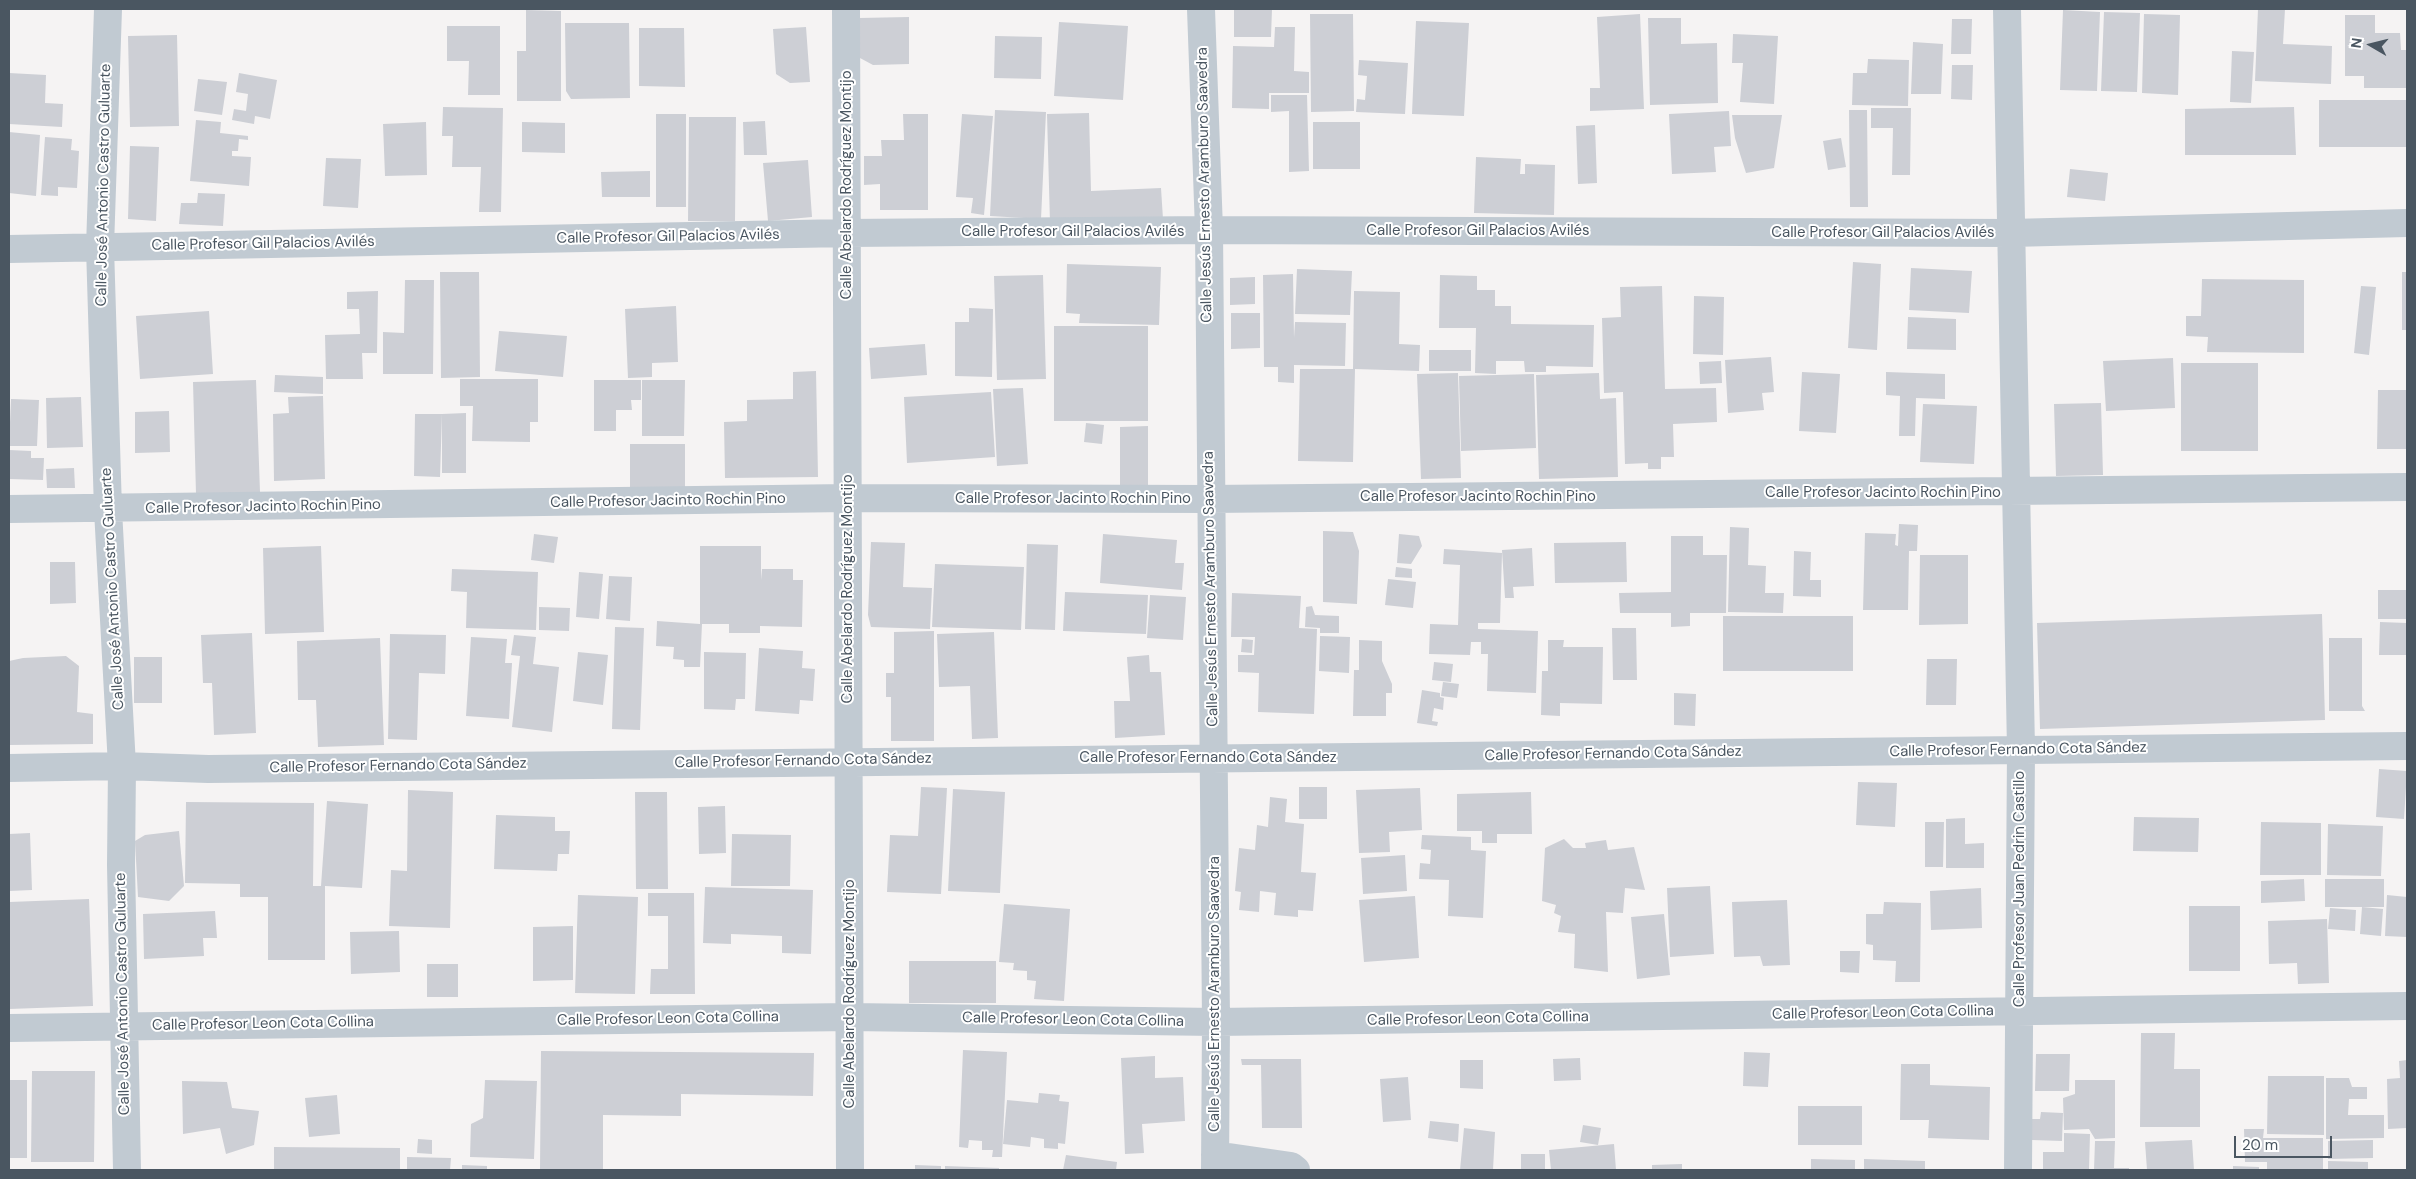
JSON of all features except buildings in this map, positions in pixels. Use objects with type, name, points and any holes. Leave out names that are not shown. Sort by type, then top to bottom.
[{"type":"street","name":"Calle José Antonio Castro Guluarte","points":[[108,9],[100,247],[108,510],[122,766],[121,865],[127,1170]]},
{"type":"street","name":"Calle Abelardo Rodríguez Montijo","points":[[846,9],[850,1170]]},
{"type":"street","name":"Calle Jesús Ernesto Aramburo Saavedra","points":[[1201,9],[1209,230],[1216,1022],[1215,1163]]},
{"type":"street","name":"Calle Profesor Juan Pedrin Castillo","points":[[2007,9],[2021,750],[2018,1170]]},
{"type":"street","name":"Calle Profesor Gil Palacios Avilés","points":[[9,249],[847,233],[1209,230],[2011,233],[2407,223]]},
{"type":"street","name":"Calle Profesor Jacinto Rochin Pino","points":[[9,509],[108,510],[848,498],[1210,499],[2407,487]]},
{"type":"street","name":"Calle Profesor Fernando Cota Sández","points":[[9,768],[122,766],[208,769],[849,760],[1213,759],[2407,746]]},
{"type":"street","name":"Calle Profesor Leon Cota Collina","points":[[9,1028],[125,1025],[850,1018],[1216,1022],[2407,1006]]},
{"type":"street","points":[[1215,1163],[1291,1166],[1296,1170]]}]
